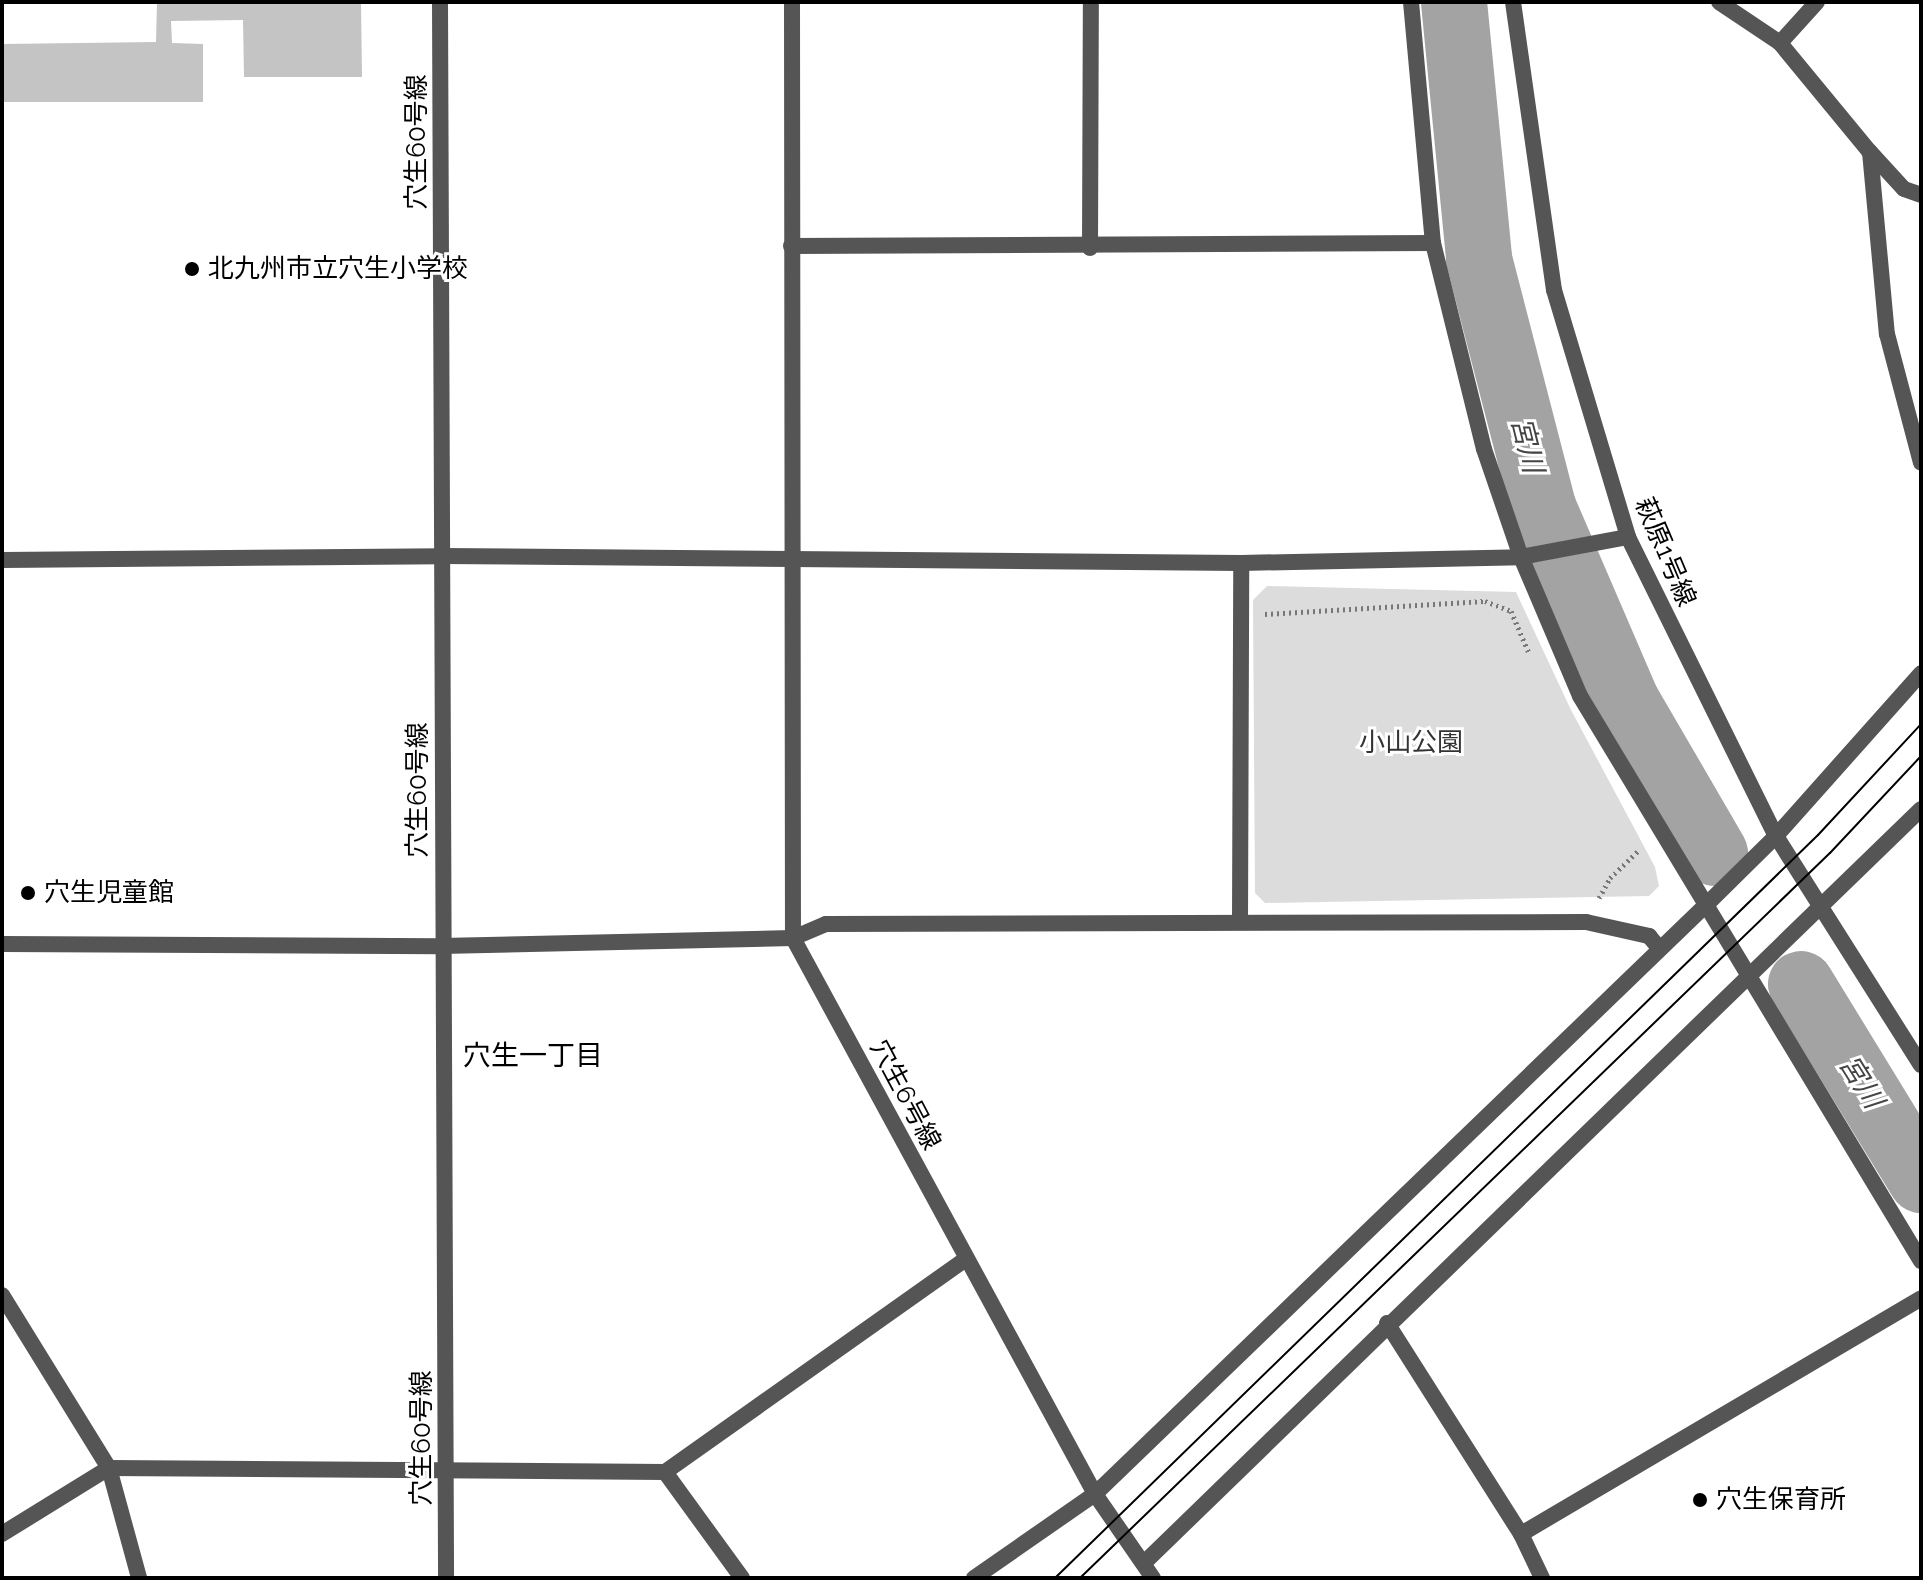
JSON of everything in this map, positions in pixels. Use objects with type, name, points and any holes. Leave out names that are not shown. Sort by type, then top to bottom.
[{"type":"street","name":"穴生60号線","points":[[440,2],[443,556],[441,946],[446,1578]]},
{"type":"street","points":[[792,2],[793,938]]},
{"type":"street","points":[[1090,248],[1091,2]]},
{"type":"street","points":[[1411,2],[1433,243],[1484,449],[1521,557],[1580,696],[1660,835],[1921,1261]]},
{"type":"street","name":"萩原1号線","points":[[1513,2],[1554,290],[1628,537],[1776,836],[1824,907],[1921,1065]]},
{"type":"street","points":[[1719,2],[1780,43],[1904,189],[1921,195]]},
{"type":"street","points":[[1780,43],[1817,2]]},
{"type":"street","points":[[1870,152],[1887,334],[1921,463]]},
{"type":"street","points":[[791,246],[1090,248],[1433,243]]},
{"type":"street","points":[[2,560],[443,556],[793,563],[1241,563],[1521,557],[1628,537]]},
{"type":"street","points":[[1240,922],[1241,563]]},
{"type":"street","points":[[974,1578],[1095,1494],[1776,836],[1921,673]]},
{"type":"street","points":[[1137,1578],[1145,1562],[1387,1323],[1750,979],[1921,809]]},
{"type":"street","points":[[2,944],[441,946],[793,938],[826,924],[1586,922],[1649,936],[1659,948]]},
{"type":"street","name":"穴生6号線","points":[[793,938],[1095,1494],[1145,1562],[1153,1578]]},
{"type":"street","points":[[2,1534],[109,1468],[665,1472],[966,1259]]},
{"type":"street","points":[[2,1295],[109,1468],[139,1578]]},
{"type":"street","points":[[1521,1534],[1921,1298]]},
{"type":"street","points":[[1387,1323],[1521,1534],[1542,1578]]},
{"type":"street","points":[[665,1472],[742,1578]]},
{"type":"path","points":[[1240,615],[1485,601],[1511,611],[1535,666]]},
{"type":"path","points":[[1586,922],[1610,878],[1660,835]]},
{"type":"path","points":[[1631,837],[1639,850]]},
{"type":"green space","name":"小山公園","points":[[1267,586],[1516,592],[1570,708],[1655,867],[1659,886],[1649,896],[1265,903],[1255,893],[1253,600]]},
{"type":"building","points":[[157,2],[361,2],[362,77],[244,77],[243,20],[171,21],[172,43],[203,44],[203,102],[2,102],[2,44],[156,42]]},
{"type":"waterway","name":"宮川","points":[[1454,2],[1479,259],[1543,507],[1626,700],[1715,853]]},
{"type":"waterway","name":"宮川","points":[[1801,984],[1921,1180]]},
{"type":"tram line","points":[[1055,1578],[1818,835],[1921,724]]},
{"type":"tram line","points":[[1080,1578],[1830,853],[1921,756]]},
{"type":"place","name":"北九州市立穴生小学校","points":[[192,269]]},
{"type":"place","name":"穴生児童館","points":[[28,893]]},
{"type":"place","name":"穴生保育所","points":[[1700,1500]]},
{"type":"district","name":"穴生一丁目","points":[[533,1056]]}]
